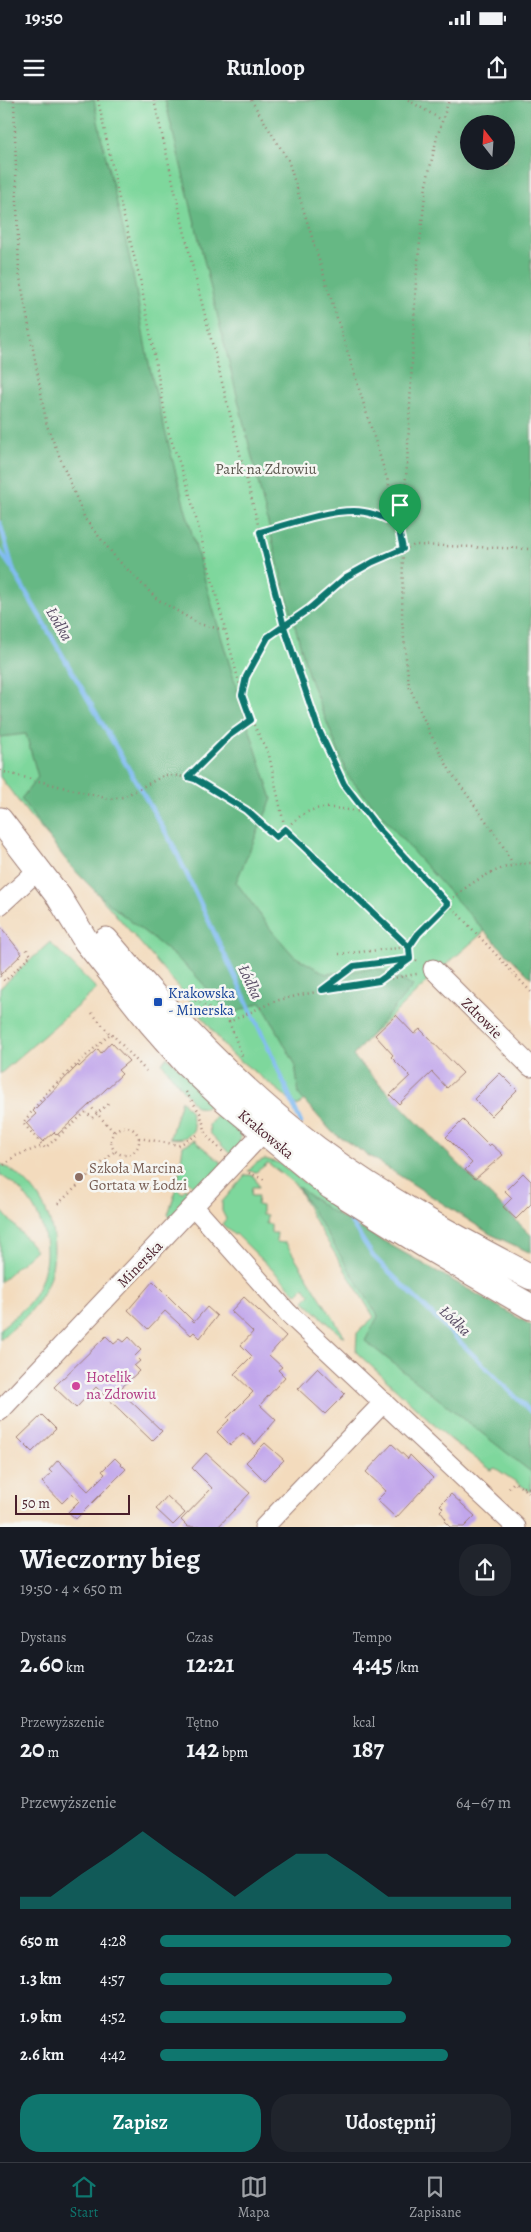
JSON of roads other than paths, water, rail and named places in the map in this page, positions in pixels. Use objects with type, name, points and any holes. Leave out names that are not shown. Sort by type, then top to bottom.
[{"type":"main road","name":"Krakowska","points":[[0,820],[59,897],[86,941],[151,1023],[208,1083],[277,1126],[319,1164],[353,1201],[530,1306]]},
{"type":"main road","name":"Krakowska","points":[[319,1164],[531,1277]]},
{"type":"street","points":[[0,905],[38,870]]},
{"type":"street","name":"Zdrowie","points":[[424,970],[531,1068]]},
{"type":"street","name":"Minerska","points":[[0,1411],[194,1207],[277,1126]]},
{"type":"street","points":[[194,1207],[288,1313],[516,1527]]},
{"type":"street","points":[[264,1527],[384,1402]]},
{"type":"waterway","name":"Łódka","points":[[0,523],[14,572],[173,845],[276,1064],[301,1123]]},
{"type":"waterway","points":[[0,551],[11,567]]},
{"type":"waterway","name":"Łódka","points":[[339,1203],[373,1256],[531,1412]]},
{"type":"place","name":"Krakowska - Minerska","points":[[158,1002]]},
{"type":"place","name":"Szkoła Marcina Gortata w Łodzi","points":[[79,1177]]},
{"type":"place","name":"Hotelik na Zdrowiu","points":[[76,1386]]},
{"type":"park label","name":"Park na Zdrowiu","points":[[266,469]]}]
